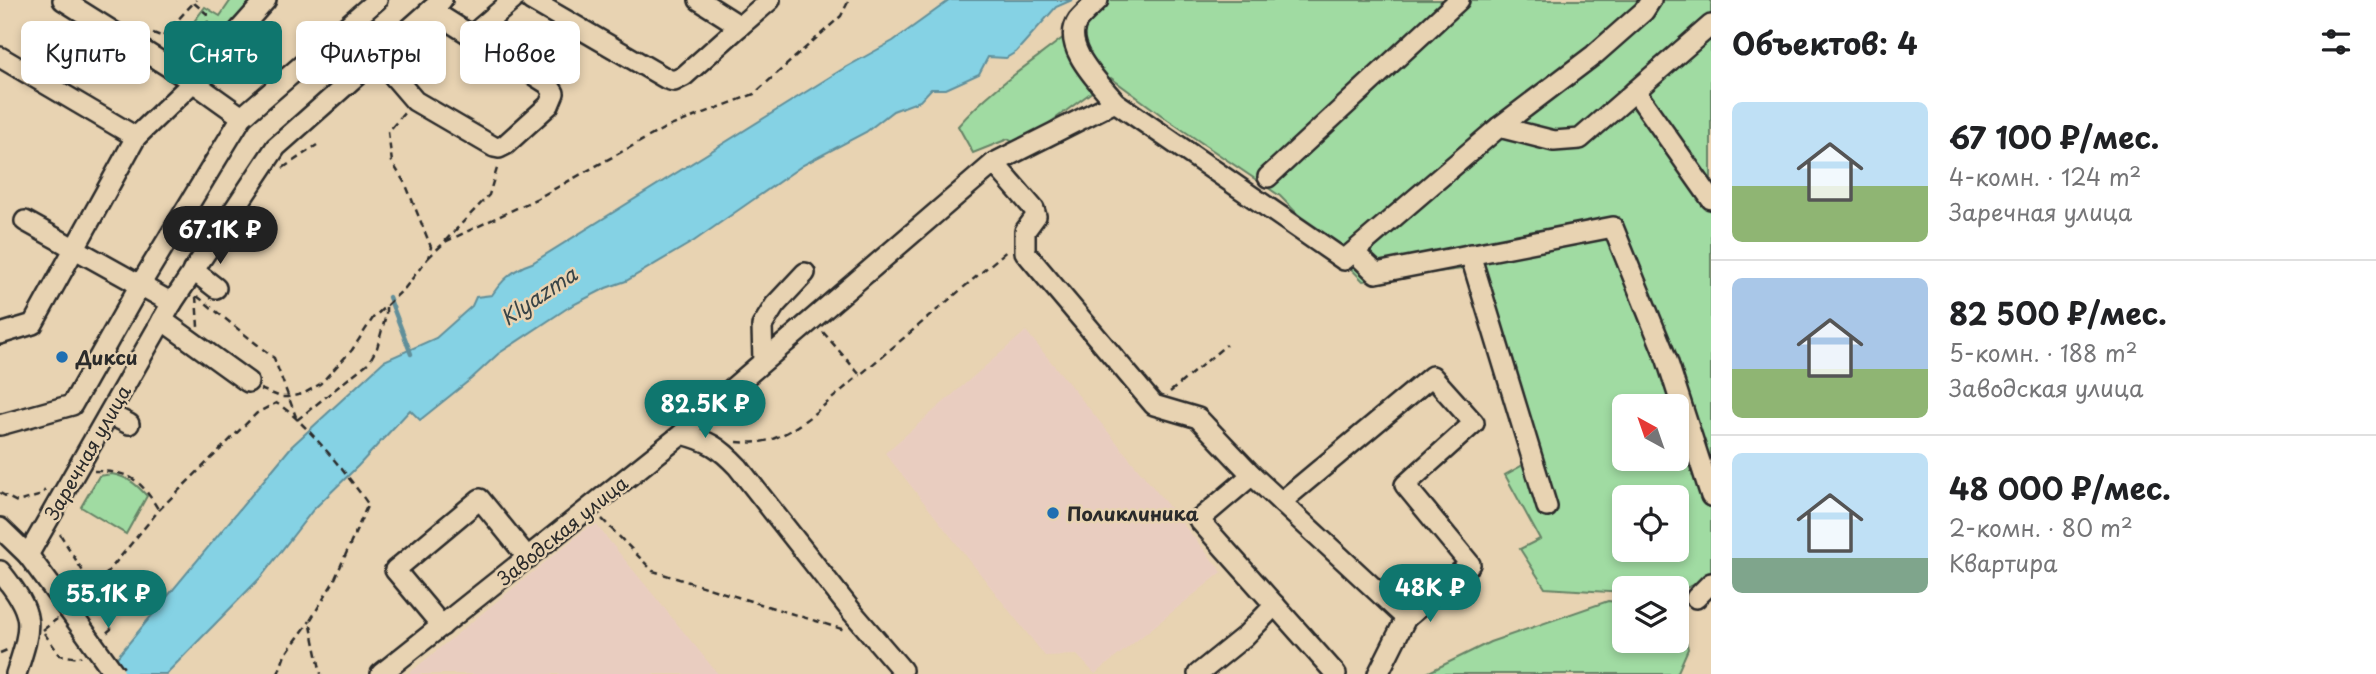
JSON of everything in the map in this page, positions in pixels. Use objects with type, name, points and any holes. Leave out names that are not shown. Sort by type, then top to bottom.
[{"type":"street","points":[[62,0],[164,64]]},
{"type":"street","points":[[247,21],[266,0]]},
{"type":"street","points":[[0,425],[72,405],[242,117],[377,0]]},
{"type":"street","points":[[488,21],[513,0]]},
{"type":"street","points":[[531,0],[674,81],[684,76],[770,0]]},
{"type":"street","points":[[699,0],[740,26]]},
{"type":"street","points":[[1098,0],[1076,22],[1073,41],[1077,54],[1115,102],[1344,260],[1499,127],[1594,55],[1644,11],[1651,0]]},
{"type":"street","points":[[1268,177],[1460,0]]},
{"type":"street","points":[[428,6],[460,28]]},
{"type":"street","name":"Заречная улица","points":[[414,21],[428,6]]},
{"type":"street","points":[[1499,127],[1554,141],[1580,139],[1710,28]]},
{"type":"street","points":[[0,57],[136,137]]},
{"type":"street","points":[[0,334],[33,324],[136,137],[191,84]]},
{"type":"street","points":[[196,84],[242,117]]},
{"type":"street","name":"Заречная улица","points":[[28,555],[167,311],[276,147],[348,84]]},
{"type":"street","points":[[400,84],[415,101],[494,147],[505,145],[549,106],[554,93],[548,84]]},
{"type":"street","points":[[1635,91],[1711,199]]},
{"type":"street","name":"Заводская улица","points":[[381,674],[682,434],[811,319],[994,163],[1115,102]]},
{"type":"street","points":[[994,163],[1034,209],[1036,216],[1025,235],[1025,252],[1154,405],[1198,418],[1252,475],[1406,618]]},
{"type":"street","points":[[25,221],[141,285],[199,346],[248,382]]},
{"type":"street","points":[[1354,252],[1376,273],[1613,227],[1667,360],[1711,496]]},
{"type":"street","points":[[1470,254],[1547,507]]},
{"type":"street","points":[[193,270],[216,288]]},
{"type":"street","points":[[763,361],[762,327],[775,305],[805,273]]},
{"type":"street","points":[[1281,502],[1432,376],[1474,423],[1405,485],[1470,564],[1406,618],[1378,674]]},
{"type":"street","points":[[109,414],[129,424]]},
{"type":"street","points":[[682,434],[703,439],[719,447],[738,467],[853,613],[902,670]]},
{"type":"street","points":[[1252,475],[1199,520],[1336,674]]},
{"type":"street","points":[[442,626],[396,570],[480,499],[528,558]]},
{"type":"street","points":[[0,528],[28,555],[115,674]]},
{"type":"street","points":[[0,571],[15,590],[29,617],[26,642],[16,674]]},
{"type":"street","points":[[1696,598],[1711,583]]},
{"type":"street","points":[[1198,674],[1245,636],[1275,605]]},
{"type":"path","points":[[428,258],[445,242],[536,199],[665,128],[754,94],[841,16],[849,0]]},
{"type":"path","points":[[153,33],[162,37],[195,1],[207,14],[208,21]]},
{"type":"path","points":[[415,101],[388,132],[392,162],[406,185],[431,247],[428,258]]},
{"type":"path","points":[[248,382],[281,397],[303,394],[320,384],[352,350],[373,318],[405,288],[428,258],[489,195],[505,145]]},
{"type":"path","points":[[731,442],[749,443],[774,438],[793,428],[860,375],[1025,235]]},
{"type":"path","points":[[199,346],[196,296],[274,358],[297,420]]},
{"type":"path","points":[[297,420],[369,362],[377,348],[386,306]]},
{"type":"path","points":[[811,319],[860,375]]},
{"type":"path","points":[[1154,405],[1226,345]]},
{"type":"path","points":[[42,630],[93,590],[159,510],[257,413],[276,403],[297,420],[354,484],[368,504],[334,581],[285,655],[278,674]]},
{"type":"path","points":[[77,472],[123,473],[137,481],[159,510]]},
{"type":"path","points":[[0,493],[17,502],[42,495]]},
{"type":"path","points":[[597,514],[653,571],[850,632]]},
{"type":"path","points":[[310,621],[321,674]]},
{"type":"shaded area","name":"Поликлиника","points":[[1026,331],[1222,572],[1095,674],[1077,655],[1045,656],[885,453]]},
{"type":"shaded area","points":[[594,522],[718,674],[408,674]]},
{"type":"green space","points":[[231,0],[249,0],[255,4],[241,21],[194,21],[205,7],[220,16]]},
{"type":"green space","points":[[1107,0],[1711,0],[1711,579],[1689,587],[1689,576],[1612,576],[1612,592],[1545,588],[1520,549],[1540,539],[1505,475],[1541,455],[1479,267],[1363,281],[1280,196],[1111,78],[1018,146],[1008,139],[973,153],[958,126],[993,92]]},
{"type":"green space","points":[[112,474],[131,482],[147,496],[126,534],[81,507],[99,476]]},
{"type":"green space","points":[[1608,601],[1612,602],[1612,653],[1686,653],[1677,674],[1425,674],[1490,642]]},
{"type":"water","name":"Klyazma","points":[[950,0],[1072,0],[1056,7],[1016,52],[1006,58],[988,57],[979,74],[946,89],[931,89],[920,101],[893,111],[866,132],[803,165],[694,241],[626,281],[569,307],[498,354],[420,420],[410,410],[313,510],[261,577],[166,674],[93,674],[114,661],[292,446],[384,361],[436,338],[472,306],[476,297],[492,295],[515,271],[532,263],[841,70],[893,41]]},
{"type":"waterway","points":[[389,297],[411,354]]},
{"type":"place","name":"Дикси","points":[[62,357]]},
{"type":"place","name":"Поликлиника","points":[[1053,513]]}]
